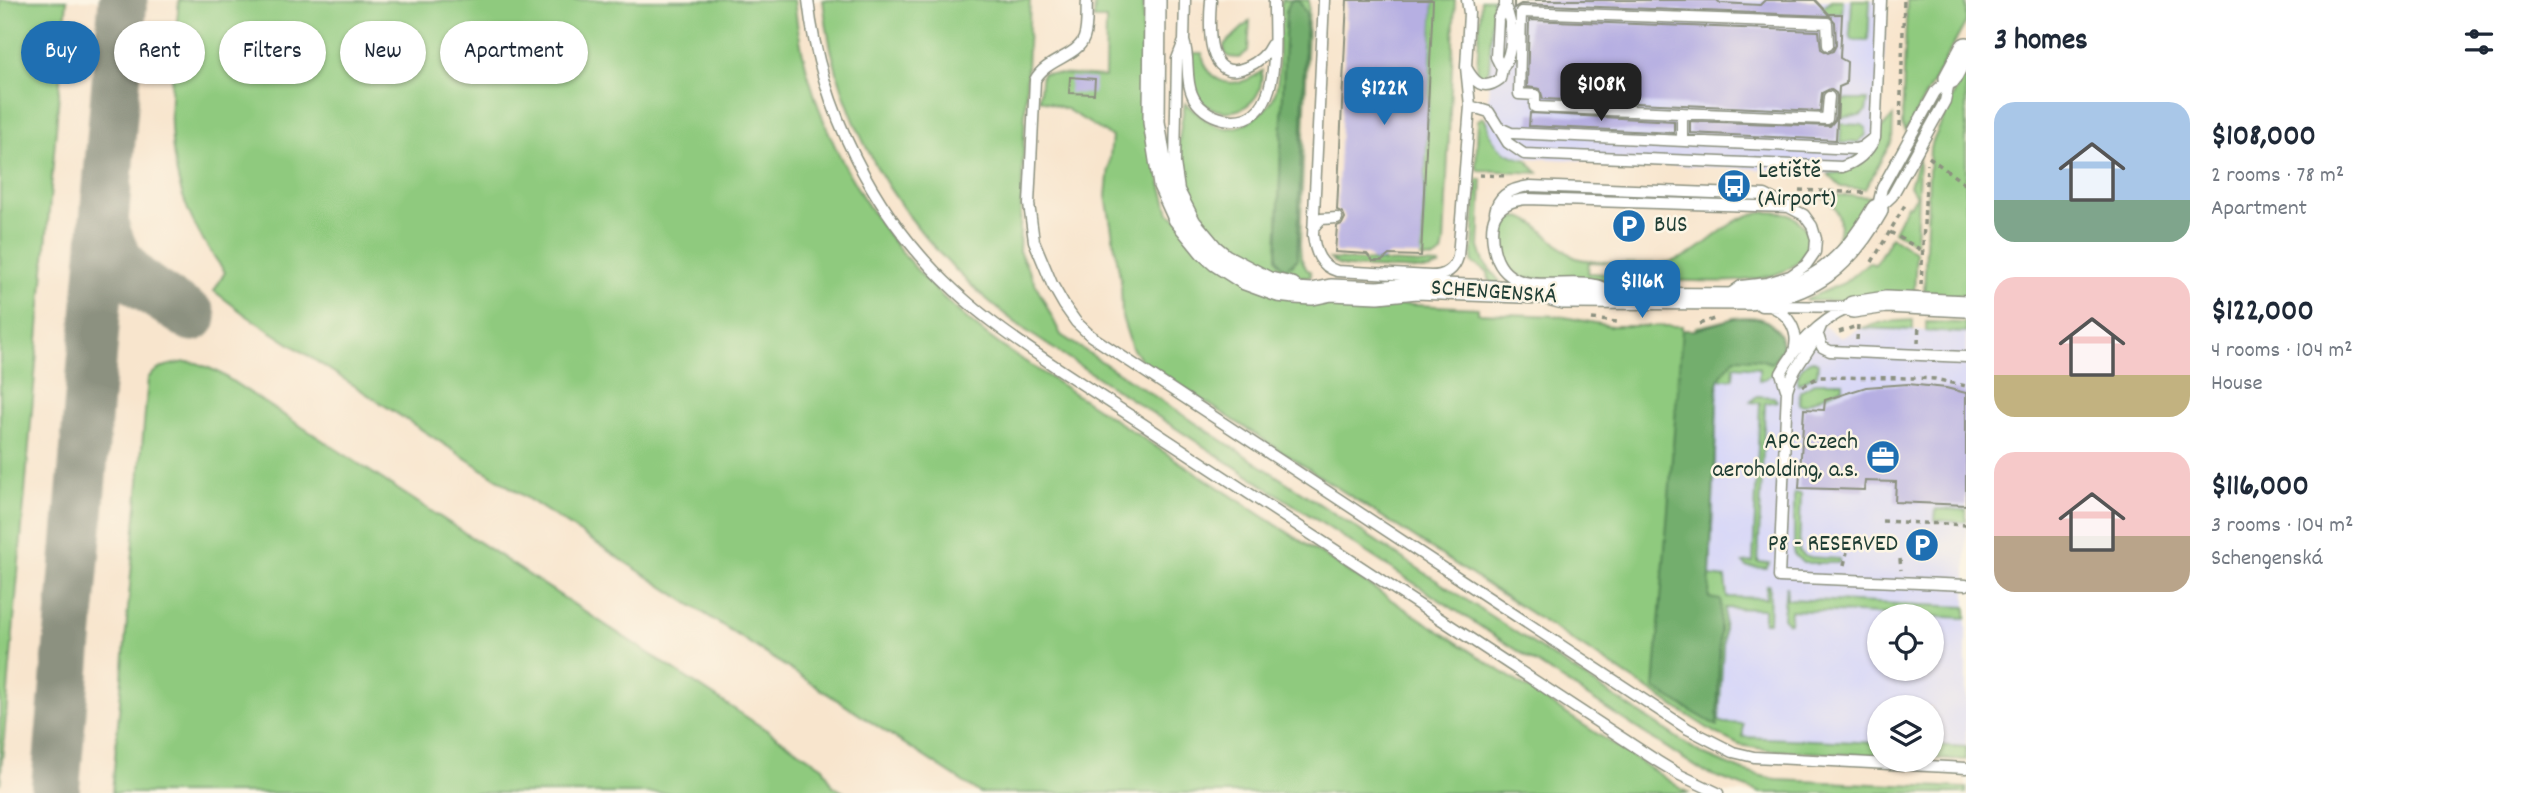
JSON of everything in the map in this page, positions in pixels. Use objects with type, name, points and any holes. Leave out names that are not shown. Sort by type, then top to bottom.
[{"type":"street","name":"SCHENGENSKÁ","points":[[1156,0],[1154,122],[1164,185],[1179,218],[1205,250],[1245,279],[1278,291],[1312,294],[1331,290],[1378,292],[1416,288],[1544,293],[1563,298],[1770,297],[1792,291],[1833,268],[1850,252],[1873,202]]},
{"type":"street","name":"SCHENGENSKÁ","points":[[1950,78],[1966,48]]},
{"type":"street","points":[[1855,316],[1886,302],[1966,306]]},
{"type":"lane","points":[[808,0],[827,89],[858,162],[880,200],[914,247],[970,305],[1053,365],[1646,753],[1680,775],[1718,793]]},
{"type":"lane","points":[[1087,0],[1085,36],[1081,43],[1075,50],[1046,65],[1035,80],[1029,204],[1034,242],[1052,284],[1076,322],[1091,336],[1710,741],[1733,752],[1775,760],[1966,768]]},
{"type":"lane","points":[[1185,0],[1184,41],[1189,58],[1189,83],[1196,103],[1210,114],[1230,120],[1245,117],[1266,101],[1271,87],[1274,0]]},
{"type":"lane","points":[[1211,0],[1211,50],[1225,69],[1240,69],[1262,58],[1273,40]]},
{"type":"lane","points":[[1324,0],[1313,229],[1319,258],[1324,265],[1336,271],[1430,276],[1440,276],[1449,271],[1457,262],[1461,244],[1471,106],[1466,67],[1469,13],[1467,0]]},
{"type":"lane","points":[[1469,13],[1475,0]]},
{"type":"lane","points":[[1471,106],[1489,112],[1508,144],[1524,154],[1833,168],[1851,164],[1865,154],[1875,133],[1881,0]]},
{"type":"lane","points":[[1466,67],[1472,79],[1479,84],[1498,82],[1502,75],[1496,57],[1498,19],[1505,3]]},
{"type":"lane","points":[[1828,45],[1827,23],[1521,12],[1520,94],[1535,95],[1535,107],[1827,119],[1829,97]]},
{"type":"lane","points":[[1184,41],[1177,59],[1175,163],[1179,190],[1195,221],[1216,246],[1254,271],[1281,281],[1311,284],[1331,290]]},
{"type":"lane","name":"SCHENGENSKÁ","points":[[1873,202],[1934,92],[1950,78]]},
{"type":"lane","points":[[1682,113],[1682,141]]},
{"type":"lane","points":[[1496,124],[1511,134],[1856,149],[1867,144],[1875,133]]},
{"type":"lane","points":[[1628,299],[1596,285],[1526,283],[1512,278],[1495,255],[1492,237],[1494,220],[1504,206],[1527,199],[1791,207],[1804,215],[1812,226],[1816,239],[1812,258],[1790,276],[1767,283],[1741,286],[1722,299]]},
{"type":"lane","points":[[1313,229],[1321,219],[1337,218]]},
{"type":"lane","points":[[1722,299],[1739,306],[1767,306],[1855,316]]},
{"type":"lane","points":[[1767,306],[1781,312],[1793,327],[1797,339],[1794,353]]},
{"type":"lane","points":[[1855,316],[1838,313],[1820,331],[1815,343],[1796,365],[1787,390],[1779,577],[1966,585]]},
{"type":"lane","points":[[1787,390],[1781,373],[1809,335],[1820,331]]},
{"type":"lane","points":[[1820,331],[1822,347],[1830,351],[1966,357]]},
{"type":"path","points":[[1927,156],[1966,185]]},
{"type":"path","points":[[1799,190],[1873,202]]},
{"type":"path","points":[[1872,262],[1909,198]]},
{"type":"path","points":[[1890,232],[1923,251]]},
{"type":"path","points":[[1855,316],[1857,342]]},
{"type":"path","points":[[1918,345],[1920,317]]},
{"type":"path","points":[[1799,388],[1819,377],[1935,379],[1966,386]]},
{"type":"path","points":[[1882,521],[1966,525]]},
{"type":"path","points":[[1838,568],[1846,564],[1847,552]]},
{"type":"shaded area","points":[[1493,0],[1887,0],[1880,128],[1842,172],[1835,173],[1513,157],[1495,142],[1487,122]]},
{"type":"shaded area","points":[[1817,321],[1841,338],[1862,327],[1966,333],[1966,747],[1944,746],[1944,695],[1867,695],[1867,742],[1743,737],[1719,721],[1723,622],[1725,607],[1728,607],[1727,583],[1710,577],[1718,379],[1734,366],[1759,368],[1759,379],[1774,373],[1785,352]]},
{"type":"green space","points":[[0,0],[67,0],[65,21],[21,21],[21,84],[60,84],[0,785]]},
{"type":"green space","points":[[179,0],[794,0],[802,52],[817,102],[837,150],[862,196],[891,239],[925,279],[962,315],[1003,347],[1688,793],[980,793],[247,316],[214,291],[225,272],[202,238],[185,202],[173,152],[171,127],[172,84],[205,84],[205,21],[177,21]]},
{"type":"green space","points":[[823,0],[1030,0],[1019,251],[1061,335],[1702,754],[1743,771],[1777,780],[1966,788],[1966,793],[1761,793],[1704,772],[1028,332],[951,266],[918,228],[890,188],[865,145],[846,100],[832,51]]},
{"type":"green space","points":[[1095,0],[1144,0],[1141,73],[1149,138],[1169,213],[1306,300],[1478,308],[1478,313],[1559,316],[1611,326],[1682,326],[1682,330],[1695,330],[1696,327],[1751,317],[1770,324],[1778,332],[1785,352],[1772,373],[1759,380],[1759,368],[1734,366],[1733,379],[1718,379],[1710,576],[1725,578],[1727,597],[1766,598],[1767,585],[1770,585],[1769,622],[1764,622],[1764,609],[1725,608],[1719,721],[1743,724],[1743,737],[1867,742],[1867,755],[1769,750],[1739,745],[1715,733],[1141,360],[1132,348],[1122,317],[1121,282],[1106,196],[1112,137],[1066,109],[1039,99],[1042,73],[1105,77],[1106,19],[1094,19]]},
{"type":"green space","points":[[1282,0],[1293,0],[1286,11],[1277,257],[1279,263],[1293,265],[1297,259],[1306,14],[1299,0],[1309,0],[1300,245],[1301,258],[1311,276],[1270,272],[1231,252],[1199,221],[1188,203],[1179,173],[1179,143],[1185,103],[1207,121],[1223,128],[1232,128],[1251,120],[1271,102],[1278,81]]},
{"type":"green space","points":[[1291,0],[1299,0],[1306,14],[1297,259],[1286,269],[1277,258],[1286,11]]},
{"type":"green space","points":[[1433,0],[1455,0],[1444,244],[1442,254],[1434,259],[1421,258]]},
{"type":"green space","points":[[1481,0],[1493,0],[1489,70],[1484,76],[1479,75],[1477,70]]},
{"type":"green space","points":[[1832,0],[1843,0],[1842,14],[1822,13],[1822,7]]},
{"type":"green space","points":[[1852,0],[1870,0],[1868,41],[1852,40],[1850,36]]},
{"type":"green space","points":[[1907,0],[1966,0],[1966,22],[1906,131],[1902,125]]},
{"type":"green space","points":[[1250,21],[1248,51],[1239,58],[1229,57],[1225,53],[1224,45]]},
{"type":"green space","points":[[1192,53],[1202,53],[1210,73],[1225,82],[1243,81],[1262,71],[1258,93],[1244,107],[1235,110],[1216,110],[1208,106],[1200,100],[1193,87]]},
{"type":"green space","points":[[1966,67],[1966,296],[1924,295],[1930,148]]},
{"type":"green space","points":[[1842,100],[1868,100],[1866,111],[1860,116],[1841,117]]},
{"type":"green space","points":[[1893,116],[1892,141],[1865,189],[1841,187],[1828,174],[1842,172]]},
{"type":"green space","points":[[1483,117],[1500,148],[1527,160],[1538,173],[1478,170],[1478,120]]},
{"type":"green space","points":[[1841,124],[1862,125],[1866,128],[1866,135],[1858,142],[1840,143]]},
{"type":"green space","points":[[1919,154],[1916,244],[1894,231],[1907,205],[1910,206],[1916,196],[1910,186]]},
{"type":"green space","points":[[1477,179],[1482,179],[1479,247],[1484,262],[1501,283],[1490,286],[1488,272],[1472,263]]},
{"type":"green space","points":[[1817,194],[1870,197],[1838,247],[1835,244],[1840,229],[1838,215],[1830,203]]},
{"type":"green space","points":[[1765,212],[1787,213],[1796,218],[1805,228],[1808,238],[1805,255],[1783,272],[1738,281],[1525,278],[1507,267],[1497,240],[1507,221],[1521,218],[1529,220],[1574,257],[1621,263],[1669,262],[1690,254],[1737,221]],"holes":[[[1589,262],[1614,263],[1613,274],[1588,273]]]},
{"type":"green space","points":[[1891,237],[1916,252],[1914,295],[1806,301],[1844,283],[1869,262],[1875,265]]},
{"type":"green space","points":[[1330,259],[1441,265],[1428,270],[1347,267]]},
{"type":"green space","points":[[1748,317],[1766,321],[1780,336],[1782,346],[1772,363],[1735,358],[1718,379],[1709,598],[1721,600],[1717,726],[1654,689],[1682,330],[1695,330],[1734,318]]},
{"type":"green space","points":[[1913,320],[1913,330],[1862,328],[1883,322]]},
{"type":"green space","points":[[1926,322],[1966,323],[1966,333],[1926,331]]},
{"type":"green space","points":[[1812,360],[1818,363],[1817,374],[1798,384],[1800,370]]},
{"type":"green space","points":[[187,362],[197,363],[218,372],[823,767],[833,786],[845,793],[112,793],[148,378],[161,368]]},
{"type":"green space","points":[[1816,382],[1843,382],[1843,387],[1804,405],[1799,404],[1800,391]]},
{"type":"green space","points":[[1757,396],[1774,397],[1777,401],[1765,403],[1758,562],[1770,563],[1766,568],[1747,567],[1743,563],[1753,562],[1760,403],[1750,402]]},
{"type":"green space","points":[[1794,493],[1801,494],[1799,551],[1806,557],[1839,559],[1839,563],[1803,563],[1794,554]]},
{"type":"green space","points":[[1936,509],[1966,510],[1966,522],[1935,520]]},
{"type":"green space","points":[[1786,586],[1787,599],[1899,604],[1867,604],[1867,613],[1791,610],[1790,623],[1783,618]]},
{"type":"green space","points":[[1944,606],[1966,607],[1966,618],[1944,617]]},
{"type":"green space","points":[[1944,746],[1966,747],[1966,760],[1944,759]]},
{"type":"building","points":[[1347,0],[1433,0],[1421,256],[1389,255],[1382,261],[1373,261],[1367,254],[1335,252],[1337,226],[1342,224],[1345,218],[1343,213],[1337,210]]},
{"type":"building","points":[[1514,0],[1717,0],[1720,3],[1760,5],[1765,0],[1815,0],[1828,14],[1842,14],[1840,58],[1847,62],[1846,84],[1839,87],[1836,140],[1690,133],[1690,121],[1830,126],[1835,120],[1837,98],[1836,93],[1830,89],[1822,93],[1820,111],[1543,99],[1540,89],[1527,87],[1529,20],[1819,31],[1821,49],[1828,53],[1833,51],[1836,45],[1835,22],[1830,16],[1521,4],[1514,8]]},
{"type":"building","points":[[1070,77],[1095,79],[1094,94],[1069,93]]},
{"type":"building","points":[[1530,113],[1674,121],[1674,133],[1529,126]]},
{"type":"building","name":"APC Czech aeroholding, a.s.","points":[[1908,384],[1966,393],[1966,505],[1895,502],[1896,482],[1865,481],[1864,490],[1799,488],[1804,409],[1824,410],[1825,400],[1866,387]]},
{"type":"taxiway","points":[[55,793],[123,0]]},
{"type":"taxiway","points":[[104,220],[109,239],[125,267],[148,289],[192,317]]},
{"type":"place","name":"Letiště (Airport)","points":[[1734,186]]},
{"type":"place","name":"BUS","points":[[1629,226]]},
{"type":"place","name":"APC Czech aeroholding, a.s.","points":[[1883,457]]},
{"type":"place","name":"P8 - RESERVED","points":[[1922,545]]}]
